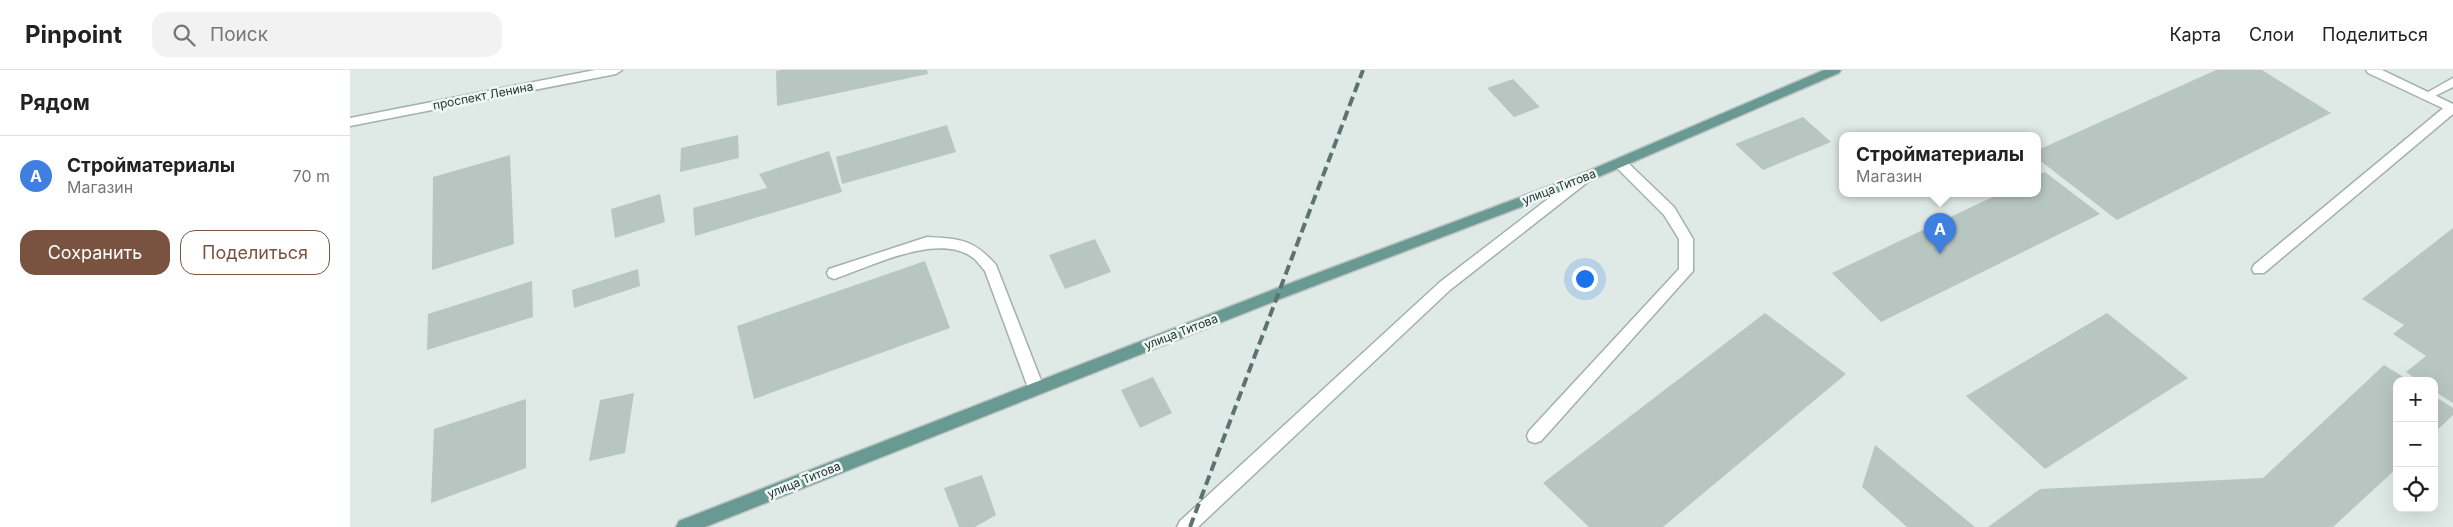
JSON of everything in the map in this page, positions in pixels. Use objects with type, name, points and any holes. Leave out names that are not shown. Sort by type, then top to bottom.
[{"type":"main road","name":"улица Титова","points":[[685,527],[1280,293],[1584,178],[1835,70]]},
{"type":"street","name":"проспект Ленина","points":[[350,122],[616,70]]},
{"type":"street","points":[[2260,269],[2453,109],[2372,70]]},
{"type":"street","points":[[2427,96],[2453,82]]},
{"type":"street","points":[[1535,436],[1686,271],[1686,239],[1669,211],[1620,163]]},
{"type":"street","points":[[1186,527],[1445,286],[1584,178]]},
{"type":"street","points":[[834,273],[927,242],[956,244],[977,253],[991,270],[1036,388]]},
{"type":"building","points":[[927,70],[928,74],[777,106],[776,71]]},
{"type":"building","points":[[2216,70],[2262,70],[2331,113],[2117,220],[2041,161],[2041,149]]},
{"type":"building","points":[[1513,79],[1540,107],[1514,117],[1487,88]]},
{"type":"building","points":[[1803,117],[1831,142],[1763,170],[1735,144]]},
{"type":"building","points":[[947,125],[956,152],[842,184],[836,157]]},
{"type":"building","points":[[738,135],[739,158],[680,172],[681,148]]},
{"type":"building","points":[[829,151],[842,192],[695,236],[693,208],[767,188],[759,174]]},
{"type":"building","points":[[510,155],[514,244],[432,270],[433,177]]},
{"type":"building","points":[[2045,172],[2100,214],[1881,322],[1832,273],[1993,197],[2041,197],[2041,174]]},
{"type":"building","points":[[660,194],[665,222],[615,238],[611,209]]},
{"type":"building","points":[[2453,228],[2453,403],[2438,394],[2438,377],[2413,377],[2406,372],[2426,356],[2393,334],[2404,325],[2362,299]]},
{"type":"building","points":[[1095,239],[1111,272],[1065,289],[1049,255]]},
{"type":"building","points":[[925,261],[950,328],[754,399],[737,326]]},
{"type":"building","points":[[638,269],[640,286],[574,308],[572,290]]},
{"type":"building","points":[[532,281],[533,317],[427,350],[428,314]]},
{"type":"building","points":[[1765,313],[1846,374],[1663,527],[1589,527],[1543,483]]},
{"type":"building","points":[[2107,313],[2188,378],[2045,469],[1966,396]]},
{"type":"building","points":[[2384,365],[2404,377],[2393,377],[2393,472],[2333,527],[1988,527],[2040,489],[2263,478]]},
{"type":"building","points":[[1153,377],[1172,413],[1140,428],[1121,390]]},
{"type":"building","points":[[634,393],[625,453],[589,461],[600,400]]},
{"type":"building","points":[[526,399],[526,468],[431,503],[434,429]]},
{"type":"building","points":[[2438,399],[2453,408],[2453,415],[2438,429]]},
{"type":"building","points":[[1875,445],[1975,527],[1907,527],[1862,487]]},
{"type":"building","points":[[982,475],[996,515],[975,527],[959,527],[944,488]]},
{"type":"railway","points":[[1190,527],[1363,70]]},
{"type":"place","name":"Стройматериалы","points":[[1940,254]]}]
